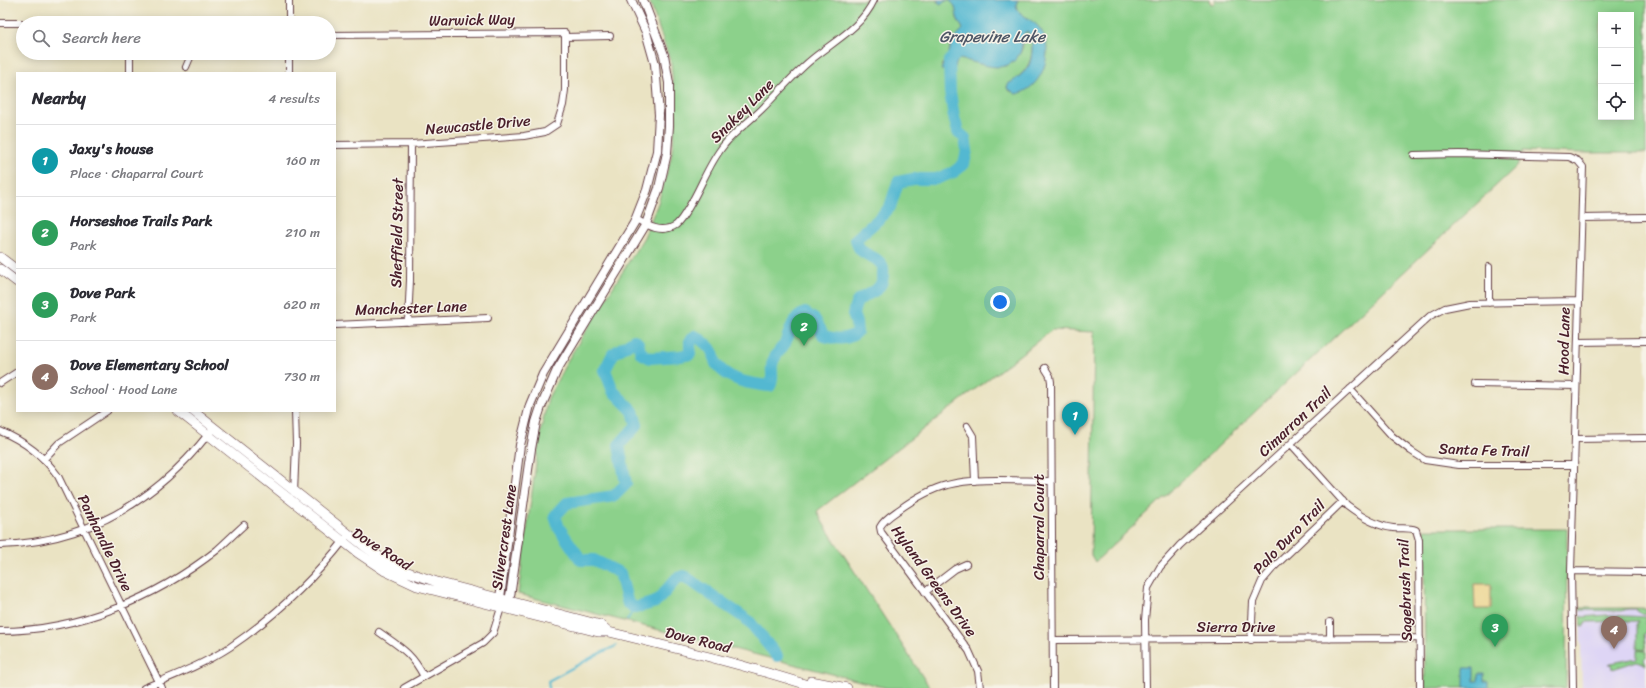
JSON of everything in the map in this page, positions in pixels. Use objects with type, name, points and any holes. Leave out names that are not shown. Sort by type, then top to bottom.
[{"type":"main road","points":[[0,257],[3,267],[16,281]]},
{"type":"main road","points":[[3,267],[16,270]]},
{"type":"main road","name":"Dove Road","points":[[180,412],[211,431],[294,491],[385,571],[412,584],[434,591],[598,632],[609,632],[780,676],[817,688]]},
{"type":"main road","name":"Dove Road","points":[[194,412],[211,431],[294,502],[346,538],[404,571],[437,582],[601,625],[609,632]]},
{"type":"main road","name":"Dove Road","points":[[780,676],[847,688]]},
{"type":"street","points":[[289,0],[289,16]]},
{"type":"street","name":"Silvercrest Lane","points":[[504,599],[520,445],[530,405],[543,374],[636,219],[647,190],[657,151],[659,115],[658,82],[652,49],[631,0]]},
{"type":"street","name":"Silvercrest Lane","points":[[502,608],[536,422],[541,407],[557,370],[646,224],[659,188],[667,153],[669,126],[669,83],[664,55],[643,0]]},
{"type":"street","name":"Snakey Lane","points":[[636,219],[656,229],[670,228],[677,224],[684,216],[698,192],[713,160],[725,143],[811,60],[855,27],[870,9],[874,0]]},
{"type":"street","points":[[0,23],[16,23]]},
{"type":"street","name":"Warwick Way","points":[[336,35],[565,33],[565,37],[610,36]]},
{"type":"street","name":"Newcastle Drive","points":[[336,145],[411,144],[524,136],[545,132],[557,124],[563,105],[565,90],[565,37]]},
{"type":"street","points":[[130,60],[130,72]]},
{"type":"street","points":[[186,67],[189,60]]},
{"type":"street","points":[[289,60],[289,72]]},
{"type":"street","name":"Sheffield Street","points":[[408,322],[410,280],[411,144]]},
{"type":"street","name":"Hood Lane","points":[[1414,155],[1459,154],[1569,157],[1578,161],[1583,167],[1571,571],[1573,688]]},
{"type":"street","points":[[1582,218],[1646,217]]},
{"type":"street","points":[[1489,267],[1489,303]]},
{"type":"street","name":"Cimarron Trail","points":[[1146,688],[1145,620],[1148,588],[1160,567],[1180,545],[1350,389],[1436,312],[1446,308],[1470,303],[1578,301]]},
{"type":"street","name":"Manchester Lane","points":[[336,325],[488,318]]},
{"type":"street","points":[[1579,342],[1646,341]]},
{"type":"street","name":"Chaparral Court","points":[[1045,368],[1050,376],[1051,382],[1054,688]]},
{"type":"street","points":[[0,383],[16,373]]},
{"type":"street","points":[[1475,384],[1576,386]]},
{"type":"street","name":"Santa Fe Trail","points":[[1350,389],[1392,436],[1425,460],[1459,465],[1574,465]]},
{"type":"street","points":[[44,459],[59,443],[106,412]]},
{"type":"street","points":[[294,502],[296,444],[295,412]]},
{"type":"street","points":[[967,426],[973,436],[975,481]]},
{"type":"street","name":"Panhandle Drive","points":[[0,431],[20,440],[44,459],[58,476],[162,688]]},
{"type":"street","points":[[0,545],[18,544],[84,530],[129,507],[176,470],[211,431]]},
{"type":"street","points":[[1575,439],[1646,438]]},
{"type":"street","name":"Sagebrush Trail","points":[[1290,444],[1355,512],[1374,522],[1395,528],[1411,528],[1416,530],[1419,540],[1420,688]]},
{"type":"street","name":"Hyland Greens Drive","points":[[980,688],[978,671],[969,651],[881,532],[880,527],[888,518],[906,505],[930,491],[945,485],[975,481],[1051,481]]},
{"type":"street","name":"Palo Duro Trail","points":[[1251,640],[1253,602],[1262,581],[1274,567],[1343,501]]},
{"type":"street","points":[[0,631],[36,630],[64,624],[121,605],[147,594],[218,549],[244,524]]},
{"type":"street","points":[[144,688],[177,675],[229,648],[307,583],[346,538]]},
{"type":"street","points":[[925,592],[955,569],[966,564]]},
{"type":"street","points":[[1571,571],[1646,572]]},
{"type":"street","points":[[404,688],[489,638],[497,625],[502,608]]},
{"type":"street","points":[[1330,622],[1330,639]]},
{"type":"street","points":[[379,632],[408,652],[418,663],[424,677]]},
{"type":"street","name":"Sierra Drive","points":[[1053,640],[1420,638]]},
{"type":"shaded area","points":[[1580,608],[1646,608],[1646,688],[1582,688]]},
{"type":"green space","points":[[649,0],[937,0],[937,2],[949,0],[954,3],[956,7],[957,18],[963,29],[950,45],[949,53],[941,66],[956,62],[958,59],[1006,66],[1019,55],[1023,45],[1024,34],[1025,32],[1028,32],[1032,45],[1031,59],[1023,72],[1008,84],[1007,88],[1011,92],[1043,70],[1047,52],[1041,30],[1017,10],[1016,4],[1018,0],[1209,0],[1211,4],[1215,3],[1214,0],[1646,0],[1646,153],[1523,151],[1517,166],[1095,562],[1091,555],[1094,332],[1052,330],[817,511],[823,523],[930,688],[887,688],[518,594],[540,434],[548,398],[569,358],[644,237],[658,203],[671,158],[676,120],[671,63]]},
{"type":"green space","points":[[1424,529],[1567,529],[1566,688],[1425,688]]},
{"type":"green space","points":[[1580,608],[1646,608],[1646,614],[1640,613],[1635,609],[1621,611],[1580,610]]},
{"type":"green space","points":[[1606,615],[1646,617],[1646,633],[1644,634],[1646,650],[1637,649],[1638,621],[1585,622],[1584,626],[1581,626],[1580,616]]},
{"type":"green space","points":[[1637,650],[1646,651],[1646,658],[1644,659],[1646,665],[1637,661],[1613,669],[1612,664],[1609,664],[1637,658]]},
{"type":"sand","points":[[1474,584],[1491,584],[1491,609],[1475,609]]},
{"type":"water","points":[[937,0],[948,0],[940,4]]},
{"type":"water","name":"Grapevine Lake","points":[[948,0],[1018,0],[1016,4],[1017,10],[1039,27],[1045,39],[1047,49],[1044,69],[1033,85],[1025,91],[1016,94],[1007,88],[1008,84],[1016,79],[1030,63],[1032,44],[1028,32],[1025,32],[1020,53],[1014,61],[1007,65],[1000,67],[983,65],[958,59],[954,70],[941,70],[949,53],[952,41],[963,29],[957,18],[954,5]]},
{"type":"water","points":[[1464,668],[1474,668],[1474,681],[1478,681],[1478,674],[1484,674],[1484,681],[1488,681],[1488,688],[1464,688]]},
{"type":"waterway","points":[[777,656],[749,621],[684,576],[677,578],[656,602],[635,608],[628,604],[620,573],[594,560],[581,560],[559,528],[555,516],[567,503],[614,496],[626,484],[619,445],[637,425],[633,411],[613,391],[605,370],[613,354],[634,340],[638,343],[641,353],[650,358],[690,354],[690,341],[695,336],[703,341],[712,350],[716,364],[728,375],[748,383],[770,386],[772,381],[772,365],[774,359],[785,343],[794,322],[800,316],[805,313],[815,320],[824,336],[845,338],[857,332],[853,314],[857,302],[873,292],[880,285],[882,281],[883,267],[875,258],[860,250],[856,239],[890,207],[898,182],[913,179],[936,179],[954,172],[964,164],[967,150],[965,138],[958,132],[950,92],[949,61],[955,55]]},
{"type":"waterway","points":[[627,620],[635,608]]},
{"type":"waterway","points":[[549,688],[548,681],[616,646]]},
{"type":"place","name":"Horseshoe Trails Park","points":[[804,346]]},
{"type":"place","name":"Jaxy's house","points":[[1075,435]]},
{"type":"place","name":"Dove Park","points":[[1495,647]]},
{"type":"place","name":"Dove Elementary School","points":[[1614,649]]}]
